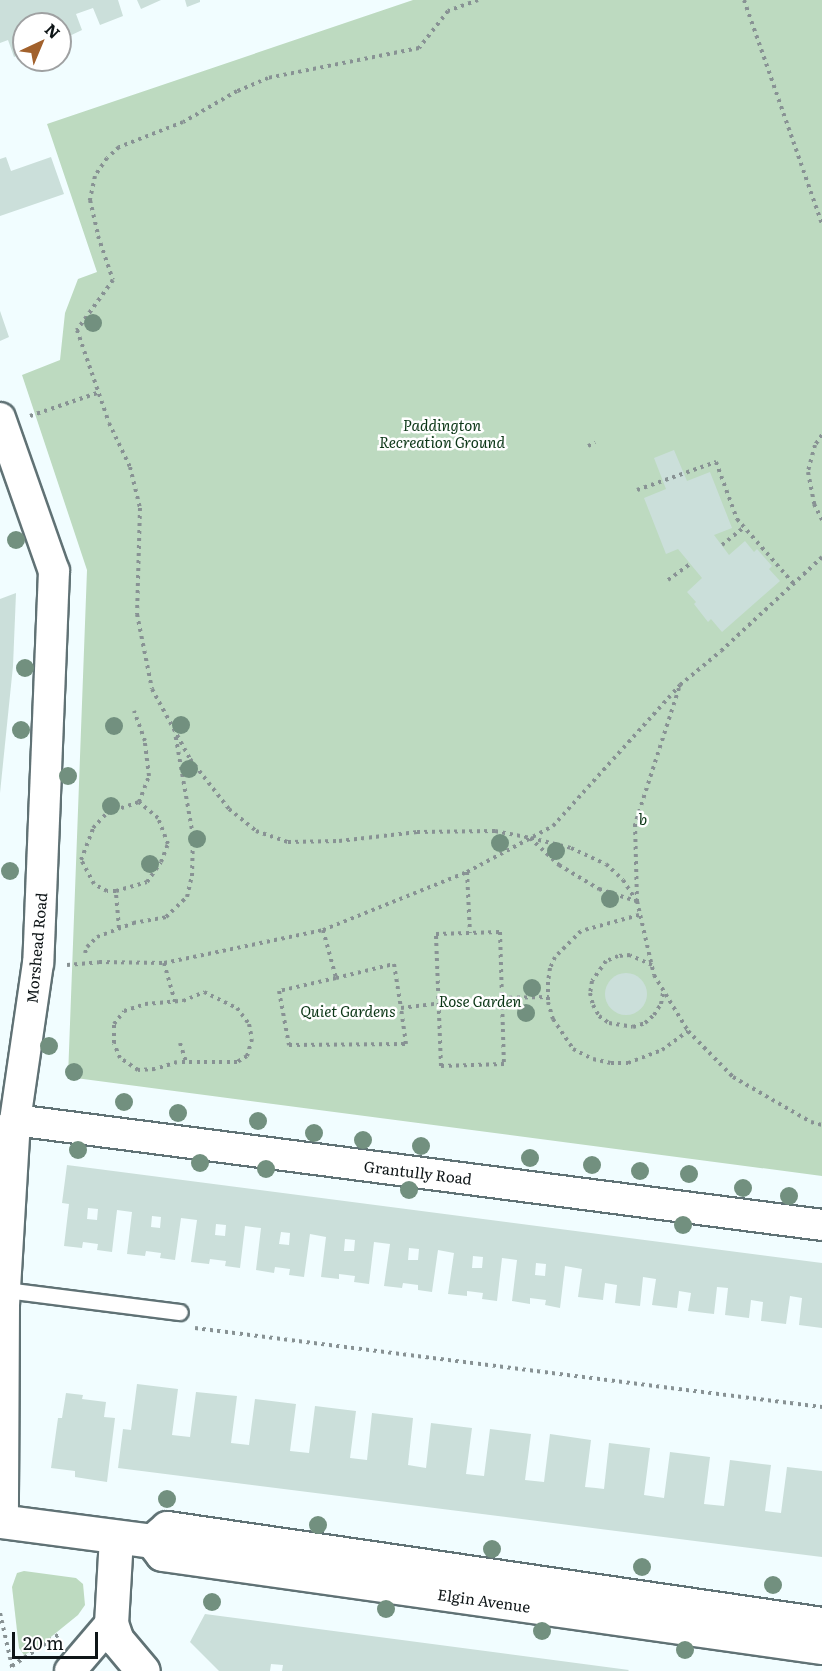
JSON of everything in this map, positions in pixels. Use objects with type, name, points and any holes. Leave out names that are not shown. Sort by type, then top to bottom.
[{"type":"street","name":"Morshead Road","points":[[2,422],[54,571],[38,963],[15,1120],[5,1290],[2,1521]]},
{"type":"street","name":"Grantully Road","points":[[15,1120],[822,1225]]},
{"type":"street","name":"Elgin Avenue","points":[[2,1521],[152,1541],[162,1554],[822,1647]]},
{"type":"street","name":"Elgin Avenue","points":[[152,1541],[167,1528],[822,1624]]},
{"type":"street","points":[[116,1537],[111,1623],[117,1640],[143,1671]]},
{"type":"street","points":[[70,1671],[111,1623]]},
{"type":"lane","points":[[5,1290],[180,1312]]},
{"type":"path","points":[[478,0],[448,11],[419,48],[268,78],[237,91],[183,122],[119,147],[107,158],[95,176],[90,200],[98,236],[113,280],[77,330],[97,393],[130,467],[140,508],[137,614],[152,689],[190,759],[229,809],[256,831],[288,842],[339,842],[417,832],[473,831],[495,831],[530,838],[571,848],[606,864],[623,880],[637,901]]},
{"type":"path","points":[[744,0],[822,224]]},
{"type":"path","points":[[2,422],[97,393]]},
{"type":"path","points":[[822,435],[815,445],[808,472],[814,504],[822,520]]},
{"type":"path","points":[[588,447],[595,443]]},
{"type":"path","points":[[637,490],[716,462],[737,519],[794,583]]},
{"type":"path","points":[[722,545],[744,527]]},
{"type":"path","points":[[80,965],[99,962],[164,963],[323,930],[467,872],[553,826],[680,685],[721,651],[822,557]]},
{"type":"path","points":[[668,580],[690,564]]},
{"type":"path","points":[[680,685],[635,824],[637,901],[652,966],[663,992],[688,1030],[733,1077],[811,1122],[822,1125]]},
{"type":"path","points":[[134,711],[145,741],[149,776],[139,802],[107,813],[93,828],[81,860],[94,884],[107,891],[116,891],[147,882],[161,862],[168,844],[158,818],[139,802]]},
{"type":"path","points":[[85,952],[98,937],[133,922],[166,917],[187,897],[192,876],[193,836],[184,774],[173,728]]},
{"type":"path","points":[[530,838],[560,865],[599,889],[637,901]]},
{"type":"path","points":[[467,872],[470,933]]},
{"type":"path","points":[[116,891],[119,928]]},
{"type":"path","points":[[639,915],[581,931],[555,957],[550,968],[549,998],[553,1019],[560,1034],[573,1049],[593,1059],[628,1063],[662,1050],[688,1030]]},
{"type":"path","points":[[323,930],[336,978]]},
{"type":"path","points":[[500,932],[502,998],[504,1064],[441,1066],[436,934],[500,932]]},
{"type":"path","points":[[652,966],[630,955],[618,956],[606,961],[592,981],[590,993],[593,1005],[599,1016],[609,1023],[633,1027],[645,1023],[654,1015],[661,1004],[663,992]]},
{"type":"path","points":[[164,963],[175,1002]]},
{"type":"path","points":[[394,964],[400,1008],[406,1044],[289,1045],[279,991],[394,964]]},
{"type":"path","points":[[204,992],[237,1008],[249,1024],[252,1039],[247,1056],[237,1062],[186,1062],[138,1070],[120,1058],[114,1043],[114,1024],[124,1011],[145,1004],[175,1002],[204,992]]},
{"type":"path","points":[[502,998],[549,998]]},
{"type":"path","points":[[400,1008],[438,1003]]},
{"type":"path","points":[[180,1043],[186,1062]]},
{"type":"path","points":[[187,1327],[822,1407]]},
{"type":"path","points":[[0,1613],[12,1668],[69,1628]]},
{"type":"green space","name":"Paddington Recreation Ground","points":[[413,0],[822,0],[822,1176],[68,1077],[87,570],[22,375],[60,360],[65,313],[78,279],[97,272],[47,124]]},
{"type":"green space","points":[[24,1571],[76,1578],[83,1584],[85,1605],[78,1615],[36,1649],[24,1655],[19,1648],[12,1587],[17,1573]]},
{"type":"building","points":[[0,0],[118,0],[123,16],[100,25],[93,8],[76,14],[82,30],[72,35],[72,12],[12,12],[12,51],[8,40],[0,43]]},
{"type":"building","points":[[137,0],[161,0],[141,9]]},
{"type":"building","points":[[185,0],[200,0],[200,2],[187,7]]},
{"type":"building","points":[[6,157],[11,171],[51,157],[64,194],[0,216],[0,159]]},
{"type":"building","points":[[0,311],[9,337],[0,341]]},
{"type":"building","points":[[674,450],[687,481],[710,472],[732,528],[714,535],[729,555],[745,541],[754,552],[757,549],[772,566],[769,569],[780,581],[722,632],[711,619],[708,622],[687,592],[702,578],[678,549],[666,554],[644,498],[666,489],[654,458]]},
{"type":"building","points":[[16,593],[13,666],[0,793],[0,599]]},
{"type":"building","points":[[626,973],[641,979],[647,994],[641,1009],[626,1015],[611,1009],[605,994],[611,979]]},
{"type":"building","points":[[67,1165],[822,1263],[822,1328],[799,1325],[802,1298],[790,1296],[786,1324],[761,1321],[763,1302],[751,1300],[749,1318],[725,1315],[728,1288],[717,1287],[714,1314],[688,1311],[691,1293],[679,1291],[677,1308],[652,1305],[656,1279],[643,1277],[640,1306],[615,1303],[617,1285],[605,1283],[603,1300],[578,1297],[582,1269],[565,1266],[560,1308],[545,1305],[546,1300],[530,1298],[530,1304],[512,1301],[517,1260],[502,1258],[497,1301],[482,1299],[483,1293],[467,1291],[467,1296],[448,1294],[454,1253],[438,1250],[432,1292],[418,1290],[418,1285],[403,1283],[402,1288],[384,1286],[390,1244],[374,1242],[369,1284],[354,1282],[355,1276],[339,1274],[339,1279],[321,1277],[326,1237],[310,1234],[304,1277],[289,1275],[290,1269],[275,1267],[274,1273],[256,1270],[261,1228],[245,1226],[240,1268],[225,1266],[226,1261],[210,1259],[209,1264],[191,1262],[197,1220],[181,1218],[175,1260],[160,1258],[161,1253],[146,1251],[145,1256],[127,1254],[132,1212],[117,1210],[112,1252],[97,1250],[98,1244],[83,1242],[82,1248],[64,1246],[69,1204],[62,1203]],"holes":[[[88,1208],[98,1209],[97,1220],[87,1219]],[[152,1216],[161,1217],[160,1228],[151,1227]],[[216,1224],[226,1225],[225,1236],[215,1235]],[[281,1232],[290,1233],[289,1245],[279,1244]],[[345,1239],[355,1240],[354,1251],[344,1251]],[[409,1248],[419,1249],[418,1260],[408,1260]],[[473,1256],[483,1257],[482,1268],[472,1268]],[[536,1263],[546,1264],[545,1276],[535,1275]]]},
{"type":"building","points":[[137,1384],[178,1389],[172,1435],[190,1437],[196,1392],[237,1396],[231,1443],[249,1445],[255,1399],[296,1404],[290,1451],[309,1453],[315,1406],[356,1411],[350,1458],[367,1460],[372,1413],[413,1418],[408,1465],[426,1468],[431,1423],[472,1428],[466,1474],[484,1476],[490,1429],[531,1434],[525,1480],[544,1482],[550,1434],[591,1440],[585,1487],[604,1489],[609,1443],[650,1448],[644,1495],[664,1498],[670,1452],[710,1457],[704,1504],[724,1506],[730,1460],[771,1465],[765,1511],[781,1513],[787,1467],[822,1471],[822,1557],[118,1468],[123,1429],[131,1430]]},
{"type":"building","points":[[66,1393],[83,1395],[82,1399],[106,1402],[104,1417],[115,1418],[107,1482],[75,1477],[75,1471],[51,1468],[58,1418],[62,1418]]},
{"type":"building","points":[[205,1614],[629,1670],[282,1671],[283,1665],[271,1664],[270,1671],[219,1671],[190,1642]]},
{"type":"park label","name":"b","points":[[643,819]]},
{"type":"park label","name":"Rose Garden","points":[[480,1001]]},
{"type":"park label","name":"Quiet Gardens","points":[[348,1011]]}]
